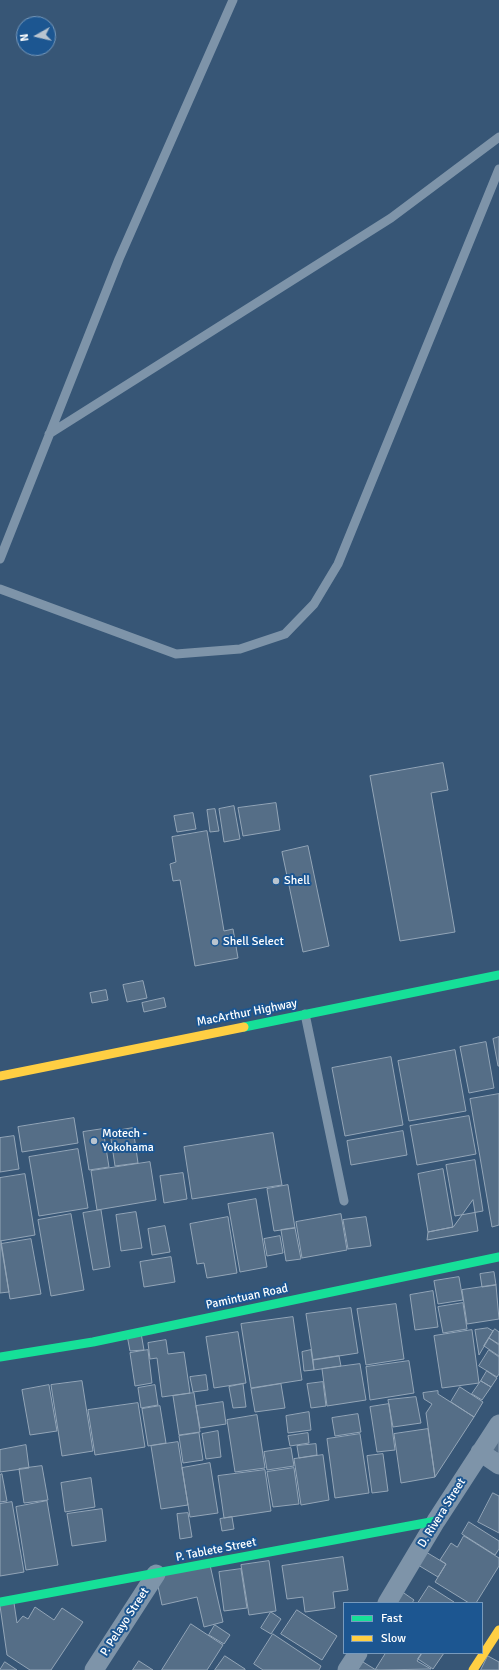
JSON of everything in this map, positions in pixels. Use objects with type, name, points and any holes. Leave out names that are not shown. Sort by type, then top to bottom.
[{"type":"main road","name":"MacArthur Highway","points":[[0,1076],[305,1013],[499,975]]},
{"type":"main road","name":"Pamintuan Road","points":[[0,1357],[93,1342],[499,1257]]},
{"type":"main road","name":"P. Tablete Street","points":[[0,1602],[436,1521]]},
{"type":"main road","points":[[473,1670],[499,1630]]},
{"type":"street","name":"D. Rivera Street","points":[[388,1602],[436,1521],[499,1424]]},
{"type":"street","points":[[480,1452],[499,1465]]},
{"type":"street","name":"P. Pelayo Street","points":[[94,1670],[156,1574]]},
{"type":"street","points":[[348,1670],[357,1654]]},
{"type":"lane","points":[[0,559],[119,259],[233,0]]},
{"type":"lane","points":[[50,434],[391,218],[499,138]]},
{"type":"lane","points":[[0,589],[176,654],[240,649],[285,634],[314,604],[338,564],[499,169]]},
{"type":"lane","points":[[305,1013],[344,1201]]},
{"type":"building","points":[[443,763],[448,790],[431,793],[455,932],[400,941],[370,776]]},
{"type":"building","points":[[276,803],[280,830],[243,836],[238,808]]},
{"type":"building","points":[[234,806],[240,839],[224,842],[219,809]]},
{"type":"building","points":[[215,809],[219,831],[210,832],[207,810]]},
{"type":"building","points":[[193,813],[196,829],[177,832],[174,816]]},
{"type":"building","points":[[207,831],[224,931],[233,929],[238,958],[195,966],[180,880],[173,881],[170,864],[176,862],[172,837]]},
{"type":"building","points":[[308,846],[329,946],[303,952],[282,852]]},
{"type":"building","points":[[143,981],[147,998],[127,1002],[123,985]]},
{"type":"building","points":[[106,990],[108,1000],[92,1003],[90,993]]},
{"type":"building","points":[[164,998],[166,1007],[144,1012],[142,1003]]},
{"type":"building","points":[[499,1037],[499,1066],[498,1066],[493,1039]]},
{"type":"building","points":[[486,1042],[494,1088],[469,1093],[460,1047]]},
{"type":"building","points":[[455,1050],[466,1111],[409,1121],[398,1061]]},
{"type":"building","points":[[391,1057],[403,1125],[345,1136],[332,1068]]},
{"type":"building","points":[[499,1094],[499,1225],[492,1227],[470,1099]]},
{"type":"building","points":[[469,1116],[476,1154],[417,1165],[410,1126]]},
{"type":"building","points":[[74,1118],[78,1143],[22,1152],[18,1127]]},
{"type":"building","points":[[133,1128],[138,1163],[115,1166],[110,1132]]},
{"type":"building","points":[[103,1129],[109,1167],[89,1170],[83,1132]]},
{"type":"building","points":[[403,1131],[407,1155],[351,1165],[347,1141]]},
{"type":"building","points":[[273,1133],[282,1185],[192,1199],[184,1147]]},
{"type":"building","points":[[14,1136],[19,1169],[0,1172],[0,1138]]},
{"type":"building","points":[[78,1149],[88,1208],[39,1216],[29,1157]]},
{"type":"building","points":[[475,1160],[483,1211],[455,1216],[446,1165]]},
{"type":"building","points":[[150,1162],[156,1200],[97,1210],[91,1171]]},
{"type":"building","points":[[443,1169],[453,1227],[428,1232],[418,1174]]},
{"type":"building","points":[[183,1173],[187,1199],[164,1203],[160,1176]]},
{"type":"building","points":[[25,1174],[35,1235],[0,1241],[0,1178]]},
{"type":"building","points":[[288,1185],[295,1228],[274,1231],[267,1189]]},
{"type":"building","points":[[256,1199],[267,1267],[240,1272],[228,1204]]},
{"type":"building","points":[[473,1200],[478,1231],[427,1240],[428,1232],[453,1227]]},
{"type":"building","points":[[101,1210],[110,1267],[93,1270],[83,1213]]},
{"type":"building","points":[[136,1212],[142,1248],[121,1251],[116,1215]]},
{"type":"building","points":[[71,1214],[84,1290],[51,1296],[38,1220]]},
{"type":"building","points":[[341,1214],[347,1250],[302,1258],[296,1222]]},
{"type":"building","points":[[228,1217],[237,1273],[207,1278],[204,1263],[197,1264],[190,1224]]},
{"type":"building","points":[[366,1217],[371,1246],[348,1249],[343,1220]]},
{"type":"building","points":[[165,1226],[170,1252],[152,1255],[148,1229]]},
{"type":"building","points":[[295,1228],[301,1259],[286,1261],[281,1230]]},
{"type":"building","points":[[280,1236],[283,1253],[267,1256],[264,1239]]},
{"type":"building","points":[[31,1239],[41,1294],[10,1299],[1,1244]]},
{"type":"building","points":[[1,1241],[9,1292],[0,1293],[0,1242]]},
{"type":"building","points":[[171,1257],[175,1282],[144,1287],[140,1262]]},
{"type":"building","points":[[494,1272],[496,1285],[482,1287],[480,1274]]},
{"type":"building","points":[[459,1277],[463,1300],[438,1304],[434,1281]]},
{"type":"building","points":[[496,1285],[499,1319],[467,1324],[462,1290]]},
{"type":"building","points":[[433,1291],[438,1327],[415,1330],[410,1295]]},
{"type":"building","points":[[463,1303],[467,1329],[443,1333],[438,1307]]},
{"type":"building","points":[[396,1304],[404,1359],[366,1365],[357,1309]]},
{"type":"building","points":[[351,1308],[358,1353],[313,1360],[306,1314]]},
{"type":"building","points":[[293,1317],[302,1380],[251,1388],[241,1324]]},
{"type":"building","points":[[488,1328],[493,1331],[479,1355],[475,1330]]},
{"type":"building","points":[[495,1329],[499,1332],[499,1344],[489,1338]]},
{"type":"building","points":[[472,1330],[479,1383],[442,1388],[434,1336]]},
{"type":"building","points":[[238,1332],[246,1383],[214,1388],[206,1337]]},
{"type":"building","points":[[141,1333],[144,1350],[130,1351],[127,1335]]},
{"type":"building","points":[[489,1338],[499,1345],[499,1356],[484,1346]]},
{"type":"building","points":[[166,1340],[168,1354],[184,1352],[190,1393],[162,1397],[157,1358],[150,1359],[148,1343]]},
{"type":"building","points":[[148,1350],[152,1383],[135,1386],[130,1353]]},
{"type":"building","points":[[311,1350],[314,1370],[304,1371],[302,1352]]},
{"type":"building","points":[[489,1350],[499,1357],[499,1374],[497,1377],[479,1366]]},
{"type":"building","points":[[339,1356],[341,1366],[314,1370],[313,1360]]},
{"type":"building","points":[[409,1361],[414,1393],[370,1400],[366,1367]]},
{"type":"building","points":[[360,1364],[366,1400],[327,1406],[322,1369]]},
{"type":"building","points":[[487,1371],[497,1378],[491,1387],[481,1381]]},
{"type":"building","points":[[206,1375],[208,1390],[193,1392],[190,1377]]},
{"type":"building","points":[[82,1381],[93,1451],[62,1456],[51,1385]]},
{"type":"building","points":[[481,1381],[491,1387],[482,1400],[472,1394]]},
{"type":"building","points":[[323,1382],[326,1406],[311,1408],[307,1384]]},
{"type":"building","points":[[243,1384],[246,1407],[233,1408],[229,1387]]},
{"type":"building","points":[[281,1384],[285,1408],[255,1412],[251,1389]]},
{"type":"building","points":[[49,1385],[57,1431],[30,1435],[22,1390]]},
{"type":"building","points":[[155,1385],[158,1405],[141,1408],[138,1388]]},
{"type":"building","points":[[460,1387],[483,1402],[474,1417],[451,1402]]},
{"type":"building","points":[[438,1391],[438,1394],[474,1417],[435,1477],[426,1413],[432,1404],[424,1399],[423,1393]]},
{"type":"building","points":[[194,1393],[200,1432],[179,1435],[173,1396]]},
{"type":"building","points":[[416,1397],[421,1423],[393,1427],[388,1400]]},
{"type":"building","points":[[223,1402],[226,1424],[200,1428],[196,1406]]},
{"type":"building","points":[[138,1403],[145,1447],[95,1455],[88,1410]]},
{"type":"building","points":[[389,1404],[395,1450],[377,1452],[370,1407]]},
{"type":"building","points":[[160,1406],[166,1443],[148,1446],[142,1409]]},
{"type":"building","points":[[309,1412],[311,1430],[288,1433],[286,1416]]},
{"type":"building","points":[[358,1414],[361,1432],[335,1436],[332,1418]]},
{"type":"building","points":[[257,1415],[265,1468],[235,1472],[227,1420]]},
{"type":"building","points":[[428,1429],[435,1477],[401,1483],[394,1434]]},
{"type":"building","points":[[218,1431],[221,1457],[206,1459],[202,1434]]},
{"type":"building","points":[[199,1433],[203,1460],[183,1463],[179,1436]]},
{"type":"building","points":[[308,1433],[309,1443],[290,1446],[288,1436]]},
{"type":"building","points":[[360,1434],[369,1493],[335,1498],[327,1439]]},
{"type":"building","points":[[499,1438],[499,1454],[492,1450]]},
{"type":"building","points":[[178,1442],[188,1505],[161,1509],[151,1446]]},
{"type":"building","points":[[316,1444],[317,1455],[299,1458],[297,1446]]},
{"type":"building","points":[[26,1445],[29,1468],[0,1472],[0,1450]]},
{"type":"building","points":[[291,1448],[294,1466],[267,1470],[264,1452]]},
{"type":"building","points":[[383,1454],[388,1491],[372,1493],[367,1456]]},
{"type":"building","points":[[323,1455],[329,1500],[301,1505],[294,1459]]},
{"type":"building","points":[[210,1463],[218,1513],[190,1517],[182,1468]]},
{"type":"building","points":[[42,1466],[48,1500],[24,1503],[19,1469]]},
{"type":"building","points":[[294,1468],[299,1504],[273,1507],[267,1472]]},
{"type":"building","points":[[265,1470],[271,1511],[224,1518],[218,1476]]},
{"type":"building","points":[[2,1474],[7,1501],[0,1502],[0,1475]]},
{"type":"building","points":[[91,1478],[95,1507],[65,1512],[61,1483]]},
{"type":"building","points":[[493,1493],[499,1496],[499,1533],[478,1522]]},
{"type":"building","points":[[47,1501],[58,1565],[26,1570],[16,1507]]},
{"type":"building","points":[[12,1502],[24,1572],[0,1576],[0,1504]]},
{"type":"building","points":[[102,1509],[106,1541],[72,1546],[67,1514]]},
{"type":"building","points":[[188,1513],[192,1537],[180,1539],[177,1514]]},
{"type":"building","points":[[232,1517],[234,1529],[222,1531],[220,1519]]},
{"type":"building","points":[[469,1522],[499,1541],[499,1549],[495,1555],[462,1534]]},
{"type":"building","points":[[464,1536],[499,1558],[499,1566],[477,1602],[467,1602],[435,1582],[446,1564],[440,1560],[451,1543],[457,1547]]},
{"type":"building","points":[[426,1552],[446,1564],[438,1577],[418,1565]]},
{"type":"building","points":[[343,1557],[348,1590],[333,1592],[335,1608],[305,1612],[303,1597],[287,1599],[282,1566]]},
{"type":"building","points":[[269,1561],[276,1611],[249,1615],[241,1565]]},
{"type":"building","points":[[210,1565],[223,1622],[204,1627],[197,1597],[162,1605],[156,1577]]},
{"type":"building","points":[[241,1569],[247,1608],[224,1611],[219,1572]]},
{"type":"building","points":[[429,1586],[454,1602],[419,1602]]},
{"type":"building","points":[[401,1591],[414,1600],[413,1602],[394,1602]]},
{"type":"building","points":[[14,1603],[17,1623],[23,1616],[28,1619],[35,1607],[54,1620],[62,1608],[83,1622],[51,1670],[30,1670],[7,1655],[0,1606]]},
{"type":"building","points":[[297,1610],[337,1636],[322,1660],[281,1634]]},
{"type":"building","points":[[271,1612],[281,1619],[271,1634],[261,1628]]},
{"type":"building","points":[[191,1624],[223,1645],[207,1670],[162,1670]]},
{"type":"building","points":[[215,1625],[230,1635],[224,1644],[209,1635]]},
{"type":"building","points":[[273,1634],[321,1666],[319,1670],[263,1670],[254,1664]]},
{"type":"building","points":[[385,1654],[421,1654],[417,1661],[431,1669],[378,1670],[376,1669]]},
{"type":"building","points":[[421,1654],[443,1654],[433,1669],[418,1659]]},
{"type":"building","points":[[225,1656],[245,1669],[245,1670],[215,1670]]},
{"type":"building","points":[[488,1656],[499,1662],[499,1670],[481,1670]]},
{"type":"building","points":[[139,1661],[153,1670],[133,1670]]},
{"type":"building","points":[[5,1662],[17,1670],[0,1670]]},
{"type":"building","points":[[363,1662],[376,1670],[358,1670]]},
{"type":"traffic: fast","points":[[244,1027],[499,975]]},
{"type":"traffic: fast","points":[[0,1357],[93,1342],[499,1257]]},
{"type":"traffic: fast","points":[[0,1602],[436,1521]]},
{"type":"traffic: slow","points":[[0,1076],[244,1027]]},
{"type":"traffic: slow","points":[[473,1670],[499,1630]]},
{"type":"place","name":"Shell","points":[[276,881]]},
{"type":"place","name":"Shell Select","points":[[215,942]]},
{"type":"place","name":"Motech - Yokohama","points":[[94,1141]]}]
